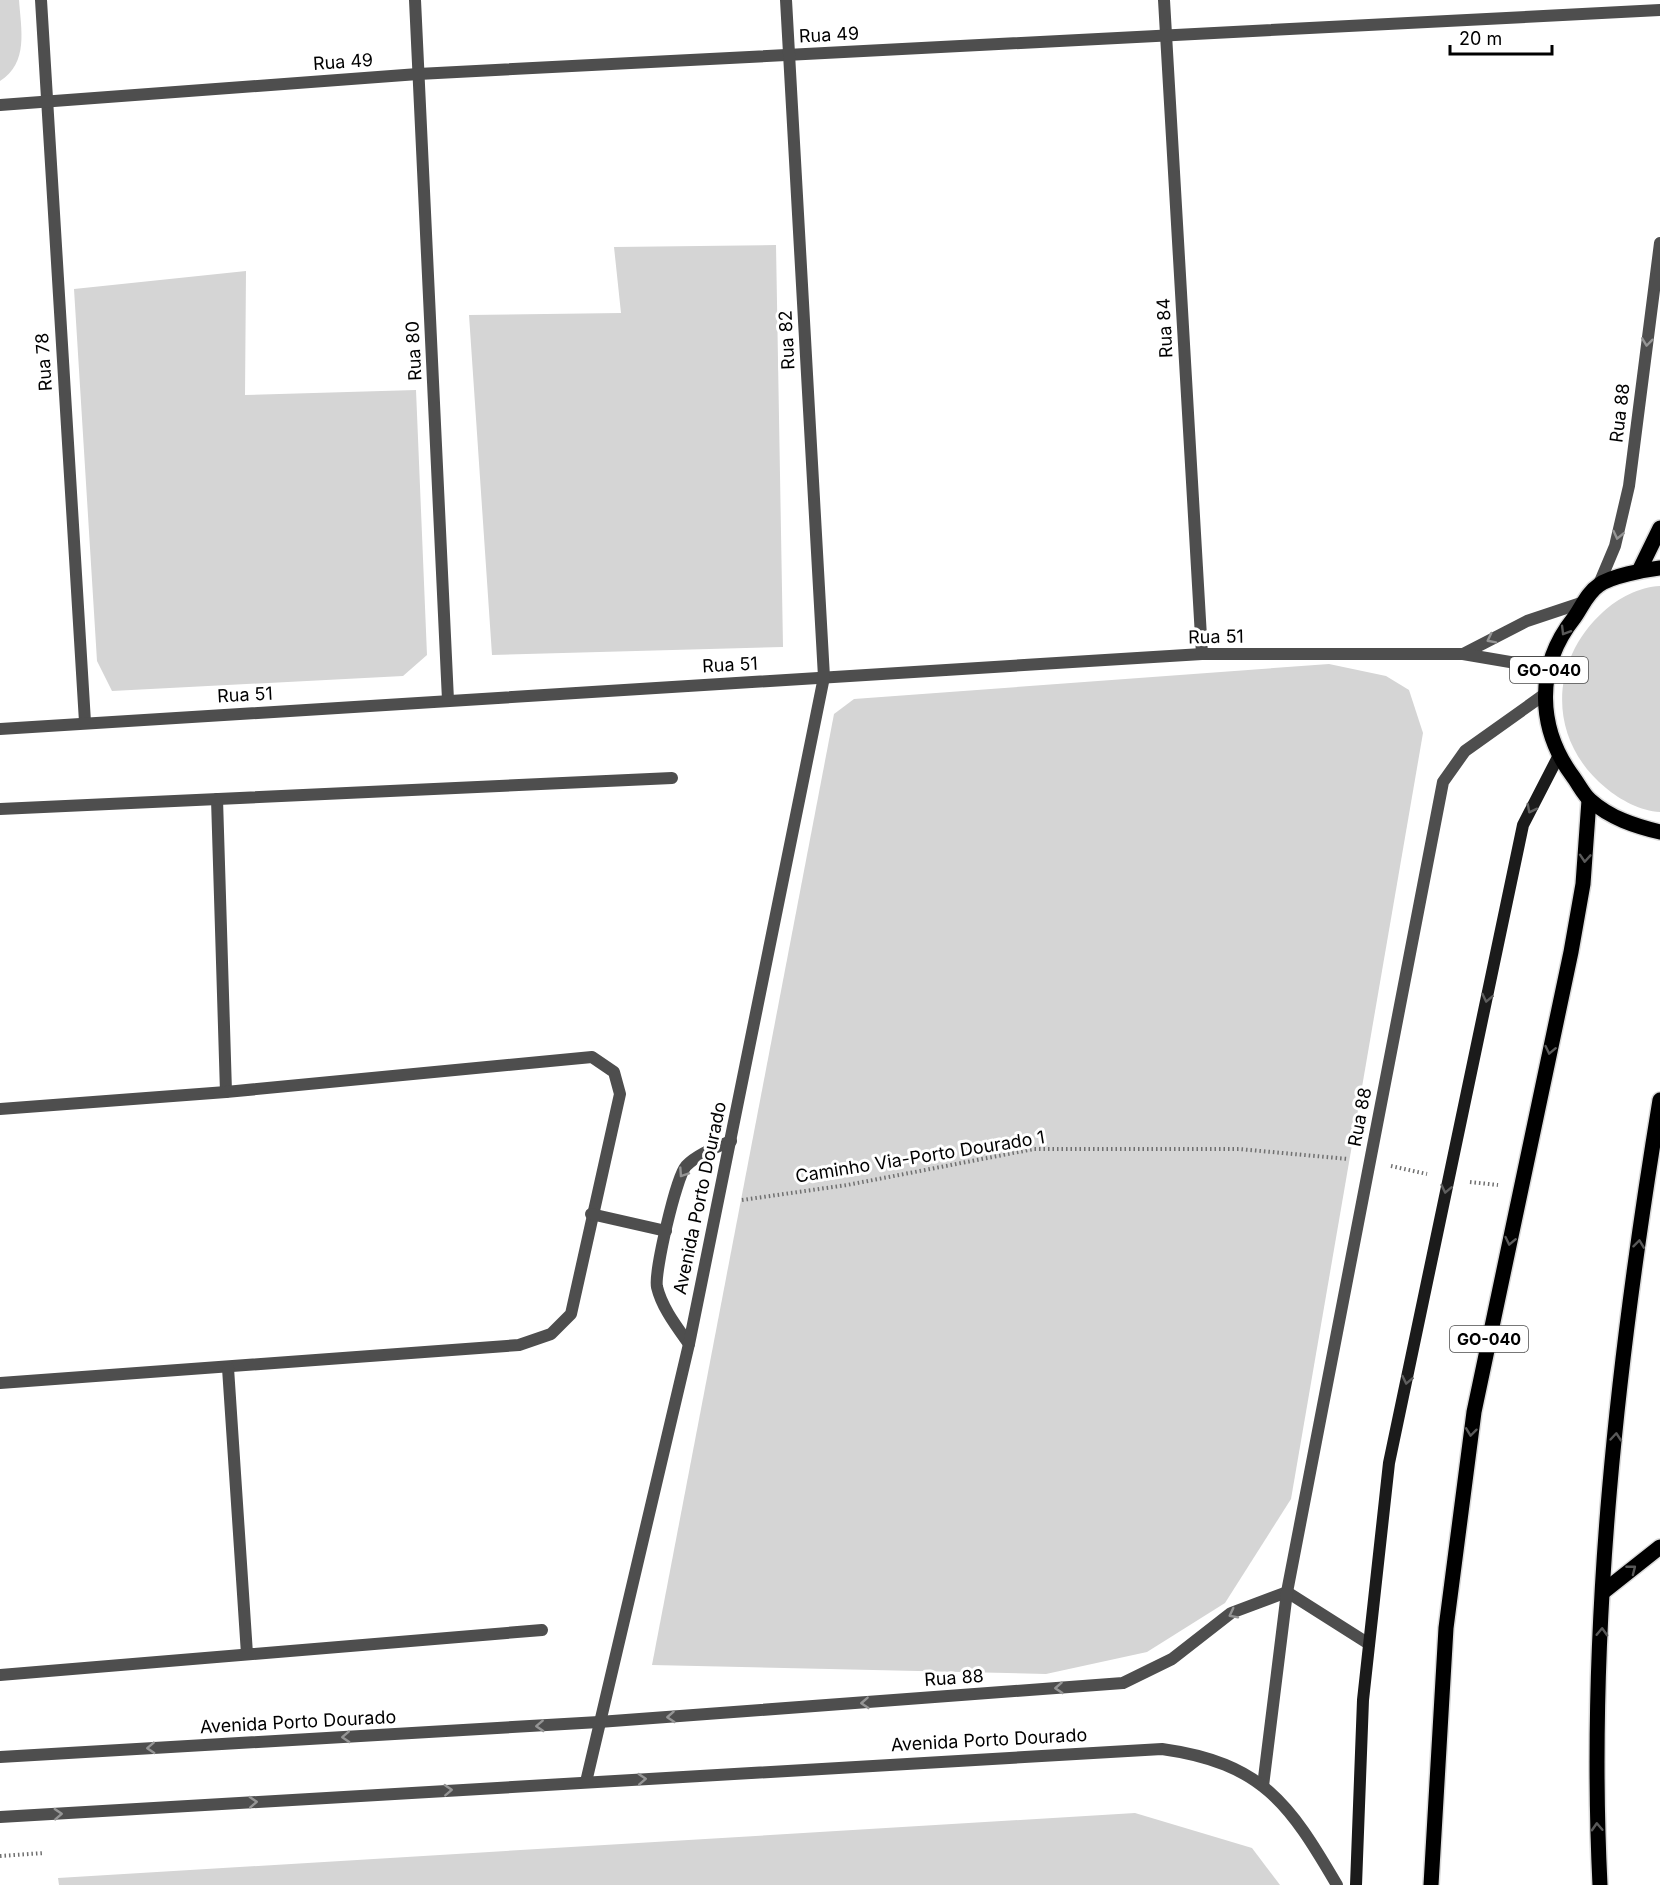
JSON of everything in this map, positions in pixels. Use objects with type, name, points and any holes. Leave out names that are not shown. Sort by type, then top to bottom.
[{"type":"main road","points":[[1639,571],[1660,528]]},
{"type":"main road","points":[[1599,584],[1639,571],[1660,568]]},
{"type":"main road","name":"GO-040","points":[[1599,584],[1584,602],[1558,643],[1551,662],[1545,694],[1548,726],[1558,757],[1589,800],[1626,823],[1660,832]]},
{"type":"main road","name":"GO-040","points":[[1431,1885],[1433,1808],[1448,1605],[1474,1412],[1583,884],[1589,800]]},
{"type":"main road","points":[[1600,1885],[1596,1793],[1603,1592],[1619,1400],[1660,1100]]},
{"type":"main road","points":[[1603,1592],[1660,1547]]},
{"type":"street","name":"Rua 78","points":[[41,0],[85,722]]},
{"type":"street","name":"Rua 80","points":[[415,0],[448,700]]},
{"type":"street","name":"Rua 82","points":[[786,0],[824,678]]},
{"type":"street","name":"Rua 84","points":[[1164,0],[1202,654]]},
{"type":"street","name":"Rua 49","points":[[0,105],[418,74],[1660,10]]},
{"type":"street","name":"Rua 88","points":[[1599,584],[1615,546],[1629,486],[1660,243]]},
{"type":"street","name":"Rua 51","points":[[1463,654],[1527,621],[1584,602]]},
{"type":"street","name":"Rua 51","points":[[0,729],[1202,654],[1463,654],[1510,662],[1551,662]]},
{"type":"street","name":"Avenida Porto Dourado","points":[[586,1782],[688,1344],[824,678]]},
{"type":"street","name":"Rua 88","points":[[1263,1786],[1287,1592],[1443,782],[1465,751],[1545,694]]},
{"type":"street","points":[[1356,1885],[1363,1700],[1389,1463],[1523,825],[1558,757]]},
{"type":"street","points":[[0,809],[672,778]]},
{"type":"street","points":[[217,799],[226,1092]]},
{"type":"street","points":[[0,1109],[226,1092],[592,1057],[614,1072],[621,1094],[591,1214],[571,1314],[551,1334],[519,1345],[0,1383]]},
{"type":"street","points":[[688,1344],[662,1302],[656,1285],[666,1231],[676,1184],[685,1167],[700,1156],[730,1141]]},
{"type":"street","points":[[591,1214],[666,1231]]},
{"type":"street","points":[[228,1368],[247,1654]]},
{"type":"street","name":"Rua 88","points":[[599,1722],[1124,1683],[1172,1659],[1231,1613],[1287,1592]]},
{"type":"street","points":[[1287,1592],[1369,1644]]},
{"type":"street","points":[[0,1675],[542,1630]]},
{"type":"street","name":"Avenida Porto Dourado","points":[[0,1757],[599,1722]]},
{"type":"street","name":"Avenida Porto Dourado","points":[[0,1817],[1162,1749],[1214,1760],[1263,1786],[1285,1805],[1303,1828],[1337,1885]]},
{"type":"path","name":"Caminho Via-Porto Dourado 1","points":[[718,1203],[847,1185],[1034,1149],[1239,1149],[1370,1161],[1449,1179],[1521,1188]]},
{"type":"path","points":[[0,1856],[45,1853]]},
{"type":"shaded area","points":[[0,0],[19,0],[22,34],[15,65],[0,81]]},
{"type":"shaded area","points":[[776,245],[783,647],[492,655],[469,315],[621,313],[614,247]]},
{"type":"shaded area","points":[[246,271],[245,395],[416,390],[427,655],[403,676],[112,691],[97,661],[74,289]]},
{"type":"shaded area","points":[[1660,586],[1660,812],[1646,810],[1624,801],[1606,788],[1587,769],[1573,748],[1565,725],[1562,701],[1564,677],[1572,654],[1585,632],[1615,602],[1637,591]]},
{"type":"shaded area","points":[[1329,664],[1386,676],[1409,690],[1423,733],[1291,1499],[1225,1603],[1147,1652],[1046,1674],[652,1665],[834,714],[854,699]]},
{"type":"shaded area","points":[[1135,1813],[1252,1848],[1280,1885],[59,1885],[58,1878]]}]
